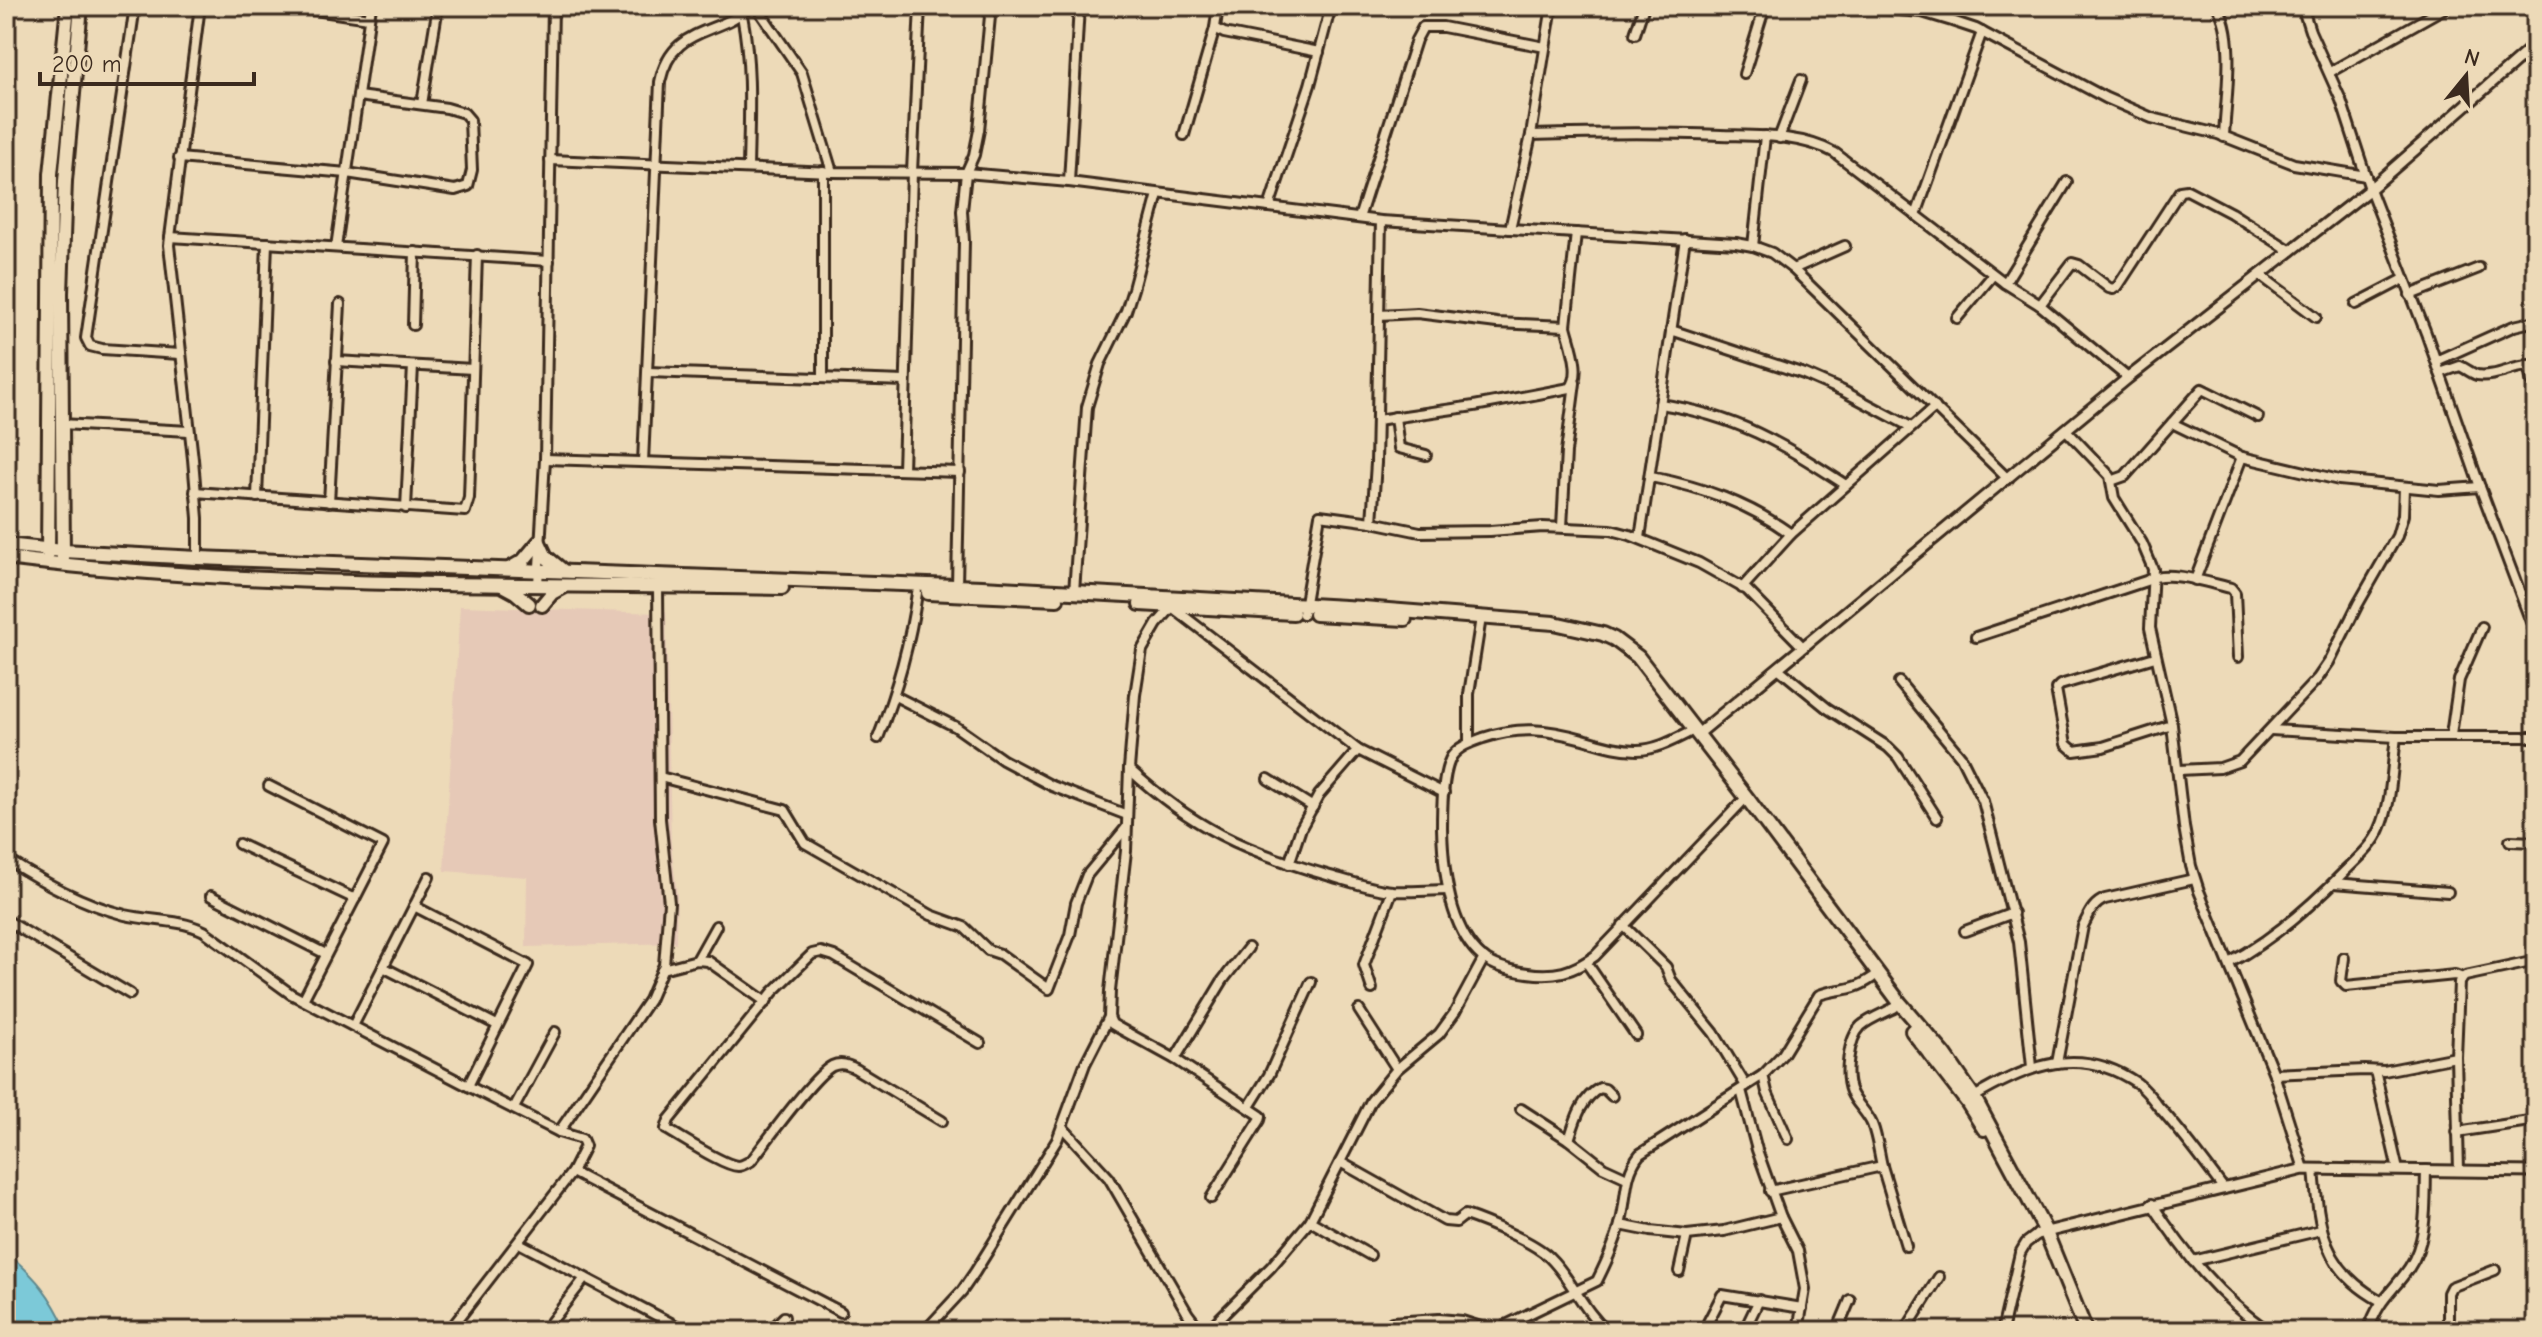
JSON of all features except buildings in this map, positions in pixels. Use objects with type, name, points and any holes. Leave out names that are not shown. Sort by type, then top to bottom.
[{"type":"main road","points":[[47,563],[51,174],[68,6]]},
{"type":"main road","points":[[63,565],[61,293],[65,181],[81,6]]},
{"type":"main road","points":[[506,570],[523,561],[539,542],[553,565],[564,571]]},
{"type":"main road","points":[[6,545],[198,558],[564,571],[917,593],[1074,592],[1303,610],[1554,623],[1584,628],[1614,639],[1638,657],[1741,803],[1980,1123],[2042,1232],[2077,1331]]},
{"type":"main road","points":[[6,558],[195,575],[499,584],[957,586],[1172,607],[1303,610]]},
{"type":"main road","points":[[499,584],[529,604]]},
{"type":"main road","points":[[542,605],[552,593],[566,585]]},
{"type":"main road","points":[[1437,617],[1582,636],[1610,646],[1632,662],[1693,734],[1900,1003],[1945,1055],[1974,1097],[2042,1232],[2086,1331]]},
{"type":"street","points":[[135,6],[86,338],[90,346],[102,349],[180,354]]},
{"type":"street","points":[[198,558],[195,492],[170,270],[170,237],[200,6]]},
{"type":"street","points":[[288,6],[369,18]]},
{"type":"street","points":[[336,247],[371,6]]},
{"type":"street","points":[[422,104],[438,6]]},
{"type":"street","points":[[538,585],[545,459],[553,6]]},
{"type":"street","points":[[643,462],[660,82],[670,54],[688,39],[742,15],[754,6],[802,73],[827,171],[823,378]]},
{"type":"street","points":[[903,470],[920,6]]},
{"type":"street","points":[[957,586],[962,211],[966,173],[974,155],[979,130],[991,6]]},
{"type":"street","points":[[1069,182],[1079,6]]},
{"type":"street","points":[[1184,135],[1215,28],[1218,6]]},
{"type":"street","points":[[1269,207],[1331,6]]},
{"type":"street","points":[[1510,229],[1531,135],[1552,6]]},
{"type":"street","points":[[1635,34],[1644,6]]},
{"type":"street","points":[[1744,74],[1765,6]]},
{"type":"street","points":[[1852,6],[1917,8],[1982,32],[2106,98],[2152,118],[2224,137],[2294,164],[2366,176]]},
{"type":"street","points":[[2217,6],[2228,47],[2224,137]]},
{"type":"street","points":[[2302,6],[2330,72],[2370,189],[2536,635]]},
{"type":"street","points":[[2330,72],[2448,6]]},
{"type":"street","points":[[742,15],[748,49],[750,92],[748,168]]},
{"type":"street","points":[[1359,218],[1416,40],[1423,27],[1443,27],[1545,47]]},
{"type":"street","points":[[1215,28],[1224,33],[1319,52]]},
{"type":"street","points":[[1916,215],[1982,32]]},
{"type":"street","points":[[1741,803],[1586,962],[1569,972],[1548,976],[1495,965],[1469,944],[1448,890],[1443,861],[1442,810],[1448,766],[1454,753],[1469,743],[1508,730],[1533,729],[1574,736],[1618,749],[1640,750],[1693,734],[1779,669],[2128,378],[2370,189],[2536,44]]},
{"type":"street","points":[[1779,138],[1801,80]]},
{"type":"street","points":[[179,158],[347,173],[447,189],[468,186],[472,170],[468,117],[456,110],[358,96]]},
{"type":"street","points":[[1531,135],[1649,132],[1765,136],[1805,141],[1827,148],[1993,275],[2040,305],[2128,378]]},
{"type":"street","points":[[1753,246],[1765,136]]},
{"type":"street","points":[[550,160],[966,173],[1069,182],[1381,221],[1685,239],[1753,246],[1772,253],[1793,269],[2008,479]]},
{"type":"street","points":[[2005,283],[2067,182]]},
{"type":"street","points":[[2040,305],[2072,263],[2109,288],[2118,286],[2180,191],[2187,190],[2231,213],[2291,251]]},
{"type":"street","points":[[1074,592],[1087,407],[1100,364],[1129,300],[1158,194]]},
{"type":"street","points":[[1372,522],[1381,221]]},
{"type":"street","points":[[1562,527],[1566,452],[1576,374],[1566,326],[1576,233]]},
{"type":"street","points":[[170,237],[549,261]]},
{"type":"street","points":[[1640,538],[1685,239]]},
{"type":"street","points":[[257,497],[267,243]]},
{"type":"street","points":[[1793,269],[1845,246]]},
{"type":"street","points":[[413,325],[415,252]]},
{"type":"street","points":[[195,492],[465,511],[477,255]]},
{"type":"street","points":[[2410,295],[2479,268]]},
{"type":"street","points":[[1957,318],[1993,275]]},
{"type":"street","points":[[2260,275],[2316,317]]},
{"type":"street","points":[[2356,304],[2404,279]]},
{"type":"street","points":[[329,502],[340,304]]},
{"type":"street","points":[[1379,315],[1408,313],[1497,323],[1566,326]]},
{"type":"street","points":[[2436,361],[2514,326],[2536,321]]},
{"type":"street","points":[[1671,330],[1804,374],[1911,427]]},
{"type":"street","points":[[336,361],[473,369]]},
{"type":"street","points":[[406,508],[413,366]]},
{"type":"street","points":[[2440,373],[2460,366],[2477,375],[2496,375],[2519,366],[2532,366],[2532,383],[2536,388]]},
{"type":"street","points":[[648,372],[905,381]]},
{"type":"street","points":[[1377,420],[1474,406],[1570,388],[1575,383]]},
{"type":"street","points":[[2111,481],[2125,476],[2202,389],[2258,417]]},
{"type":"street","points":[[1660,404],[1710,413],[1759,432],[1846,485]]},
{"type":"street","points":[[1742,588],[1791,534],[1935,407]]},
{"type":"street","points":[[1395,417],[1399,448],[1426,455]]},
{"type":"street","points":[[2172,423],[2242,457],[2339,480],[2439,490],[2480,487]]},
{"type":"street","points":[[61,424],[189,431]]},
{"type":"street","points":[[2067,431],[2110,476],[2114,498],[2149,556],[2154,576],[2149,612],[2155,657],[2172,725],[2180,798],[2194,879],[2274,1074],[2309,1169],[2321,1230],[2346,1276],[2356,1287],[2381,1301]]},
{"type":"street","points":[[2195,580],[2242,457]]},
{"type":"street","points":[[545,459],[960,472]]},
{"type":"street","points":[[1651,477],[1681,483],[1750,507],[1791,534]]},
{"type":"street","points":[[2179,770],[2231,766],[2247,755],[2318,678],[2401,526],[2404,487]]},
{"type":"street","points":[[1303,610],[1320,515],[1420,532],[1562,527],[1611,530],[1640,538],[1699,563],[1742,588],[1803,647]]},
{"type":"street","points":[[1976,637],[2154,576],[2231,588],[2235,593],[2238,657]]},
{"type":"street","points":[[559,1132],[649,1000],[662,969],[667,945],[669,903],[660,819],[658,587]]},
{"type":"street","points":[[878,738],[905,660],[917,593]]},
{"type":"street","points":[[942,1331],[928,1328],[975,1272],[1063,1128],[1085,1064],[1109,1017],[1126,851],[1135,695],[1142,650],[1157,624],[1172,607],[1358,750],[1444,793]]},
{"type":"street","points":[[1469,743],[1469,694],[1480,624]]},
{"type":"street","points":[[2451,735],[2459,680],[2482,627]]},
{"type":"street","points":[[2155,657],[2060,685],[2056,689],[2066,744],[2068,749],[2074,751],[2103,747],[2172,725]]},
{"type":"street","points":[[1779,669],[1838,715],[1888,747],[1898,757],[1937,818]]},
{"type":"street","points":[[1899,682],[1969,771],[1986,811],[2013,913],[2023,973],[2032,1067]]},
{"type":"street","points":[[895,696],[956,727],[1003,760],[1052,786],[1127,815]]},
{"type":"street","points":[[2271,730],[2396,737],[2536,737]]},
{"type":"street","points":[[2229,963],[2275,935],[2370,846],[2380,830],[2386,807],[2396,737]]},
{"type":"street","points":[[1289,864],[1301,828],[1319,795],[1358,750]]},
{"type":"street","points":[[1129,769],[1192,820],[1242,847],[1289,864],[1392,891],[1448,890]]},
{"type":"street","points":[[660,777],[785,810],[805,843],[931,915],[964,927],[988,950],[1000,954],[1049,989],[1070,935],[1076,903],[1087,875],[1126,828]]},
{"type":"street","points":[[1268,779],[1313,807]]},
{"type":"street","points":[[269,786],[383,844],[303,1000]]},
{"type":"street","points":[[2510,841],[2536,842]]},
{"type":"street","points":[[239,844],[355,899]]},
{"type":"street","points":[[6,859],[89,903],[126,915],[191,924],[303,1000],[559,1132],[582,1139],[585,1146],[572,1172],[449,1331]]},
{"type":"street","points":[[353,1026],[429,877]]},
{"type":"street","points":[[2057,1063],[2083,926],[2091,909],[2105,899],[2194,879]]},
{"type":"street","points":[[2334,883],[2448,892]]},
{"type":"street","points":[[1372,989],[1364,965],[1392,891]]},
{"type":"street","points":[[211,896],[326,954]]},
{"type":"street","points":[[414,906],[528,965],[468,1086]]},
{"type":"street","points":[[1965,931],[2013,913]]},
{"type":"street","points":[[6,920],[130,994]]},
{"type":"street","points":[[1623,925],[1666,967],[1671,980],[1714,1033],[1743,1088],[1770,1191],[1796,1246],[1801,1265],[1805,1289],[1798,1331]]},
{"type":"street","points":[[697,960],[716,926]]},
{"type":"street","points":[[1175,1059],[1223,980],[1248,948]]},
{"type":"street","points":[[942,1121],[856,1069],[841,1064],[831,1067],[818,1078],[751,1161],[743,1166],[718,1159],[666,1129],[669,1120],[773,992],[812,954],[821,952],[834,956],[980,1043]]},
{"type":"street","points":[[1063,1128],[1109,1178],[1188,1314],[1208,1330],[1271,1267],[1310,1221],[1371,1101],[1397,1069],[1439,1034],[1455,1012],[1484,958]]},
{"type":"street","points":[[2344,958],[2341,981],[2346,986],[2455,975],[2463,978],[2536,961]]},
{"type":"street","points":[[662,969],[697,960],[708,961],[766,1002]]},
{"type":"street","points":[[1586,962],[1636,1035]]},
{"type":"street","points":[[383,967],[497,1025]]},
{"type":"street","points":[[1501,1331],[1529,1313],[1597,1281],[1620,1225],[1632,1163],[1640,1154],[1763,1075],[1783,1054],[1819,995],[1856,988],[1872,978]]},
{"type":"street","points":[[2459,1170],[2456,1057],[2459,982],[2463,978]]},
{"type":"street","points":[[1249,1107],[1269,1075],[1311,982]]},
{"type":"street","points":[[1894,1008],[1863,1024],[1857,1032],[1852,1043],[1849,1085],[1852,1095],[1871,1122],[1906,1246]]},
{"type":"street","points":[[1359,1010],[1397,1069]]},
{"type":"street","points":[[1109,1017],[1112,1024],[1175,1059],[1261,1116],[1211,1198]]},
{"type":"street","points":[[514,1108],[555,1032]]},
{"type":"street","points":[[2274,1074],[2394,1070],[2456,1057]]},
{"type":"street","points":[[1974,1097],[2007,1077],[2032,1067],[2069,1061],[2099,1066],[2139,1085],[2177,1127],[2224,1189]]},
{"type":"street","points":[[2375,1071],[2398,1170]]},
{"type":"street","points":[[1763,1075],[1767,1092],[1788,1139]]},
{"type":"street","points":[[1569,1140],[1577,1115],[1587,1098],[1600,1088],[1612,1096]]},
{"type":"street","points":[[1521,1109],[1569,1140],[1603,1167],[1627,1178]]},
{"type":"street","points":[[2457,1132],[2536,1120]]},
{"type":"street","points":[[1340,1162],[1445,1221],[1456,1222],[1465,1215],[1539,1248],[1558,1267],[1593,1318],[1607,1331]]},
{"type":"street","points":[[1770,1191],[1882,1166]]},
{"type":"street","points":[[2002,1331],[2020,1253],[2026,1243],[2042,1232],[2309,1169],[2536,1172]]},
{"type":"street","points":[[2368,1331],[2381,1301],[2410,1267],[2417,1253],[2423,1229],[2426,1170]]},
{"type":"street","points":[[572,1172],[841,1312]]},
{"type":"street","points":[[2152,1204],[2193,1261],[2233,1304],[2268,1331]]},
{"type":"street","points":[[1620,1225],[1687,1235],[1724,1231],[1781,1217]]},
{"type":"street","points":[[1310,1221],[1370,1255]]},
{"type":"street","points":[[2193,1261],[2321,1230]]},
{"type":"street","points":[[1679,1271],[1687,1235]]},
{"type":"street","points":[[519,1243],[686,1331]]},
{"type":"street","points":[[2448,1331],[2448,1293],[2451,1287],[2495,1270]]},
{"type":"street","points":[[1905,1331],[1939,1277]]},
{"type":"street","points":[[544,1331],[585,1278]]},
{"type":"street","points":[[1708,1322],[1722,1295],[1802,1308]]},
{"type":"street","points":[[1744,1331],[1759,1300]]},
{"type":"street","points":[[1837,1331],[1850,1300]]},
{"type":"street","points":[[770,1331],[784,1317]]},
{"type":"street","points":[[1392,1322],[1462,1321],[1493,1331]]},
{"type":"shaded area","points":[[460,606],[666,611],[671,842],[677,894],[676,943],[526,947],[527,877],[444,871]]},
{"type":"water","points":[[6,1252],[42,1287],[67,1331],[6,1331]]}]
